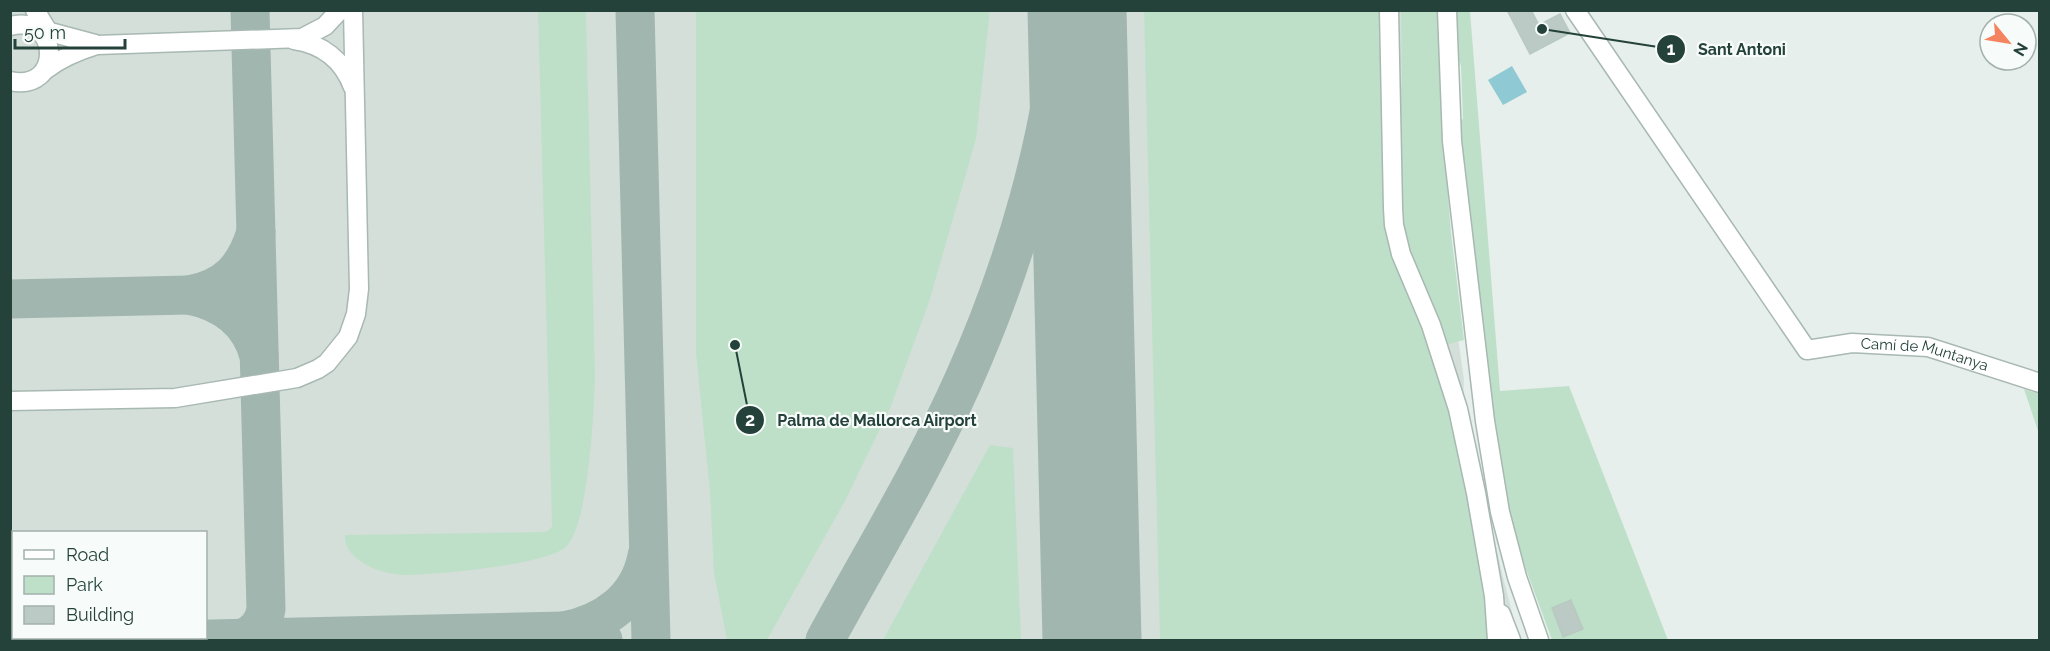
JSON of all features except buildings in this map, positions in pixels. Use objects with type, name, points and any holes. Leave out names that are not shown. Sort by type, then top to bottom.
[{"type":"street","points":[[15,10],[10,25],[42,27],[97,45]]},
{"type":"street","points":[[10,81],[30,82],[58,60],[76,51],[97,45],[302,38],[331,21],[340,10]]},
{"type":"street","points":[[10,401],[175,398],[297,378],[327,363],[348,337],[353,326],[358,301],[353,10]]},
{"type":"street","points":[[1389,10],[1395,232],[1401,254],[1431,325],[1453,391],[1476,493],[1494,596],[1497,640]]},
{"type":"street","points":[[1447,10],[1452,141],[1485,421],[1500,512],[1517,577],[1539,640]]},
{"type":"street","name":"Camí de Muntanya","points":[[1575,10],[1807,350],[1852,343],[1928,347],[2040,383]]},
{"type":"street","points":[[42,27],[50,55],[45,70]]},
{"type":"street","points":[[292,39],[311,43],[332,56],[349,77],[355,93]]},
{"type":"street","points":[[1494,596],[1511,640]]},
{"type":"shaded area","points":[[10,11],[1435,11],[1454,309],[1464,380],[1463,401],[1503,577],[1521,640],[11,640]]},
{"type":"green space","points":[[538,11],[586,11],[595,376],[589,465],[581,514],[567,546],[556,553],[538,559],[490,568],[438,573],[403,575],[385,572],[357,559],[346,544],[345,535],[545,532],[552,526]]},
{"type":"green space","points":[[696,11],[990,11],[976,139],[929,302],[891,406],[845,501],[767,640],[727,640],[714,573],[710,492],[696,353]]},
{"type":"green space","points":[[1144,11],[1383,11],[1386,174],[1448,398],[1479,550],[1491,640],[1160,640]]},
{"type":"green space","points":[[1401,11],[1440,11],[1444,144],[1451,233],[1464,340],[1449,344],[1445,343],[1402,243],[1396,132],[1402,81]]},
{"type":"green space","points":[[1452,11],[1470,11],[1500,391],[1569,386],[1668,640],[1552,640],[1519,550],[1503,483],[1479,298],[1465,162],[1457,141],[1455,121],[1463,119],[1461,66],[1453,44]]},
{"type":"green space","points":[[2024,389],[2039,394],[2039,434]]},
{"type":"green space","points":[[990,445],[1013,448],[1021,640],[883,640]]},
{"type":"green space","points":[[11,540],[12,540],[12,586]]},
{"type":"water","points":[[1512,66],[1527,92],[1503,105],[1488,80]]},
{"type":"taxiway","points":[[240,639],[250,635],[258,628],[266,609],[250,10]]},
{"type":"taxiway","points":[[635,10],[651,640]]},
{"type":"taxiway","points":[[825,640],[932,446],[964,379],[1000,291],[1041,152],[1058,57],[1063,10]]},
{"type":"taxiway","points":[[256,232],[246,256],[233,274],[214,287],[189,295],[214,303],[234,315],[249,333],[259,356]]},
{"type":"taxiway","points":[[10,299],[189,295]]},
{"type":"taxiway","points":[[564,631],[593,622],[618,607],[636,585],[647,556]]},
{"type":"taxiway","points":[[167,640],[564,631],[603,640]]},
{"type":"runway","points":[[1077,10],[1092,640]]},
{"type":"place","name":"Sant Antoni","points":[[1542,29]]},
{"type":"place","name":"Palma de Mallorca Airport","points":[[735,345]]}]
